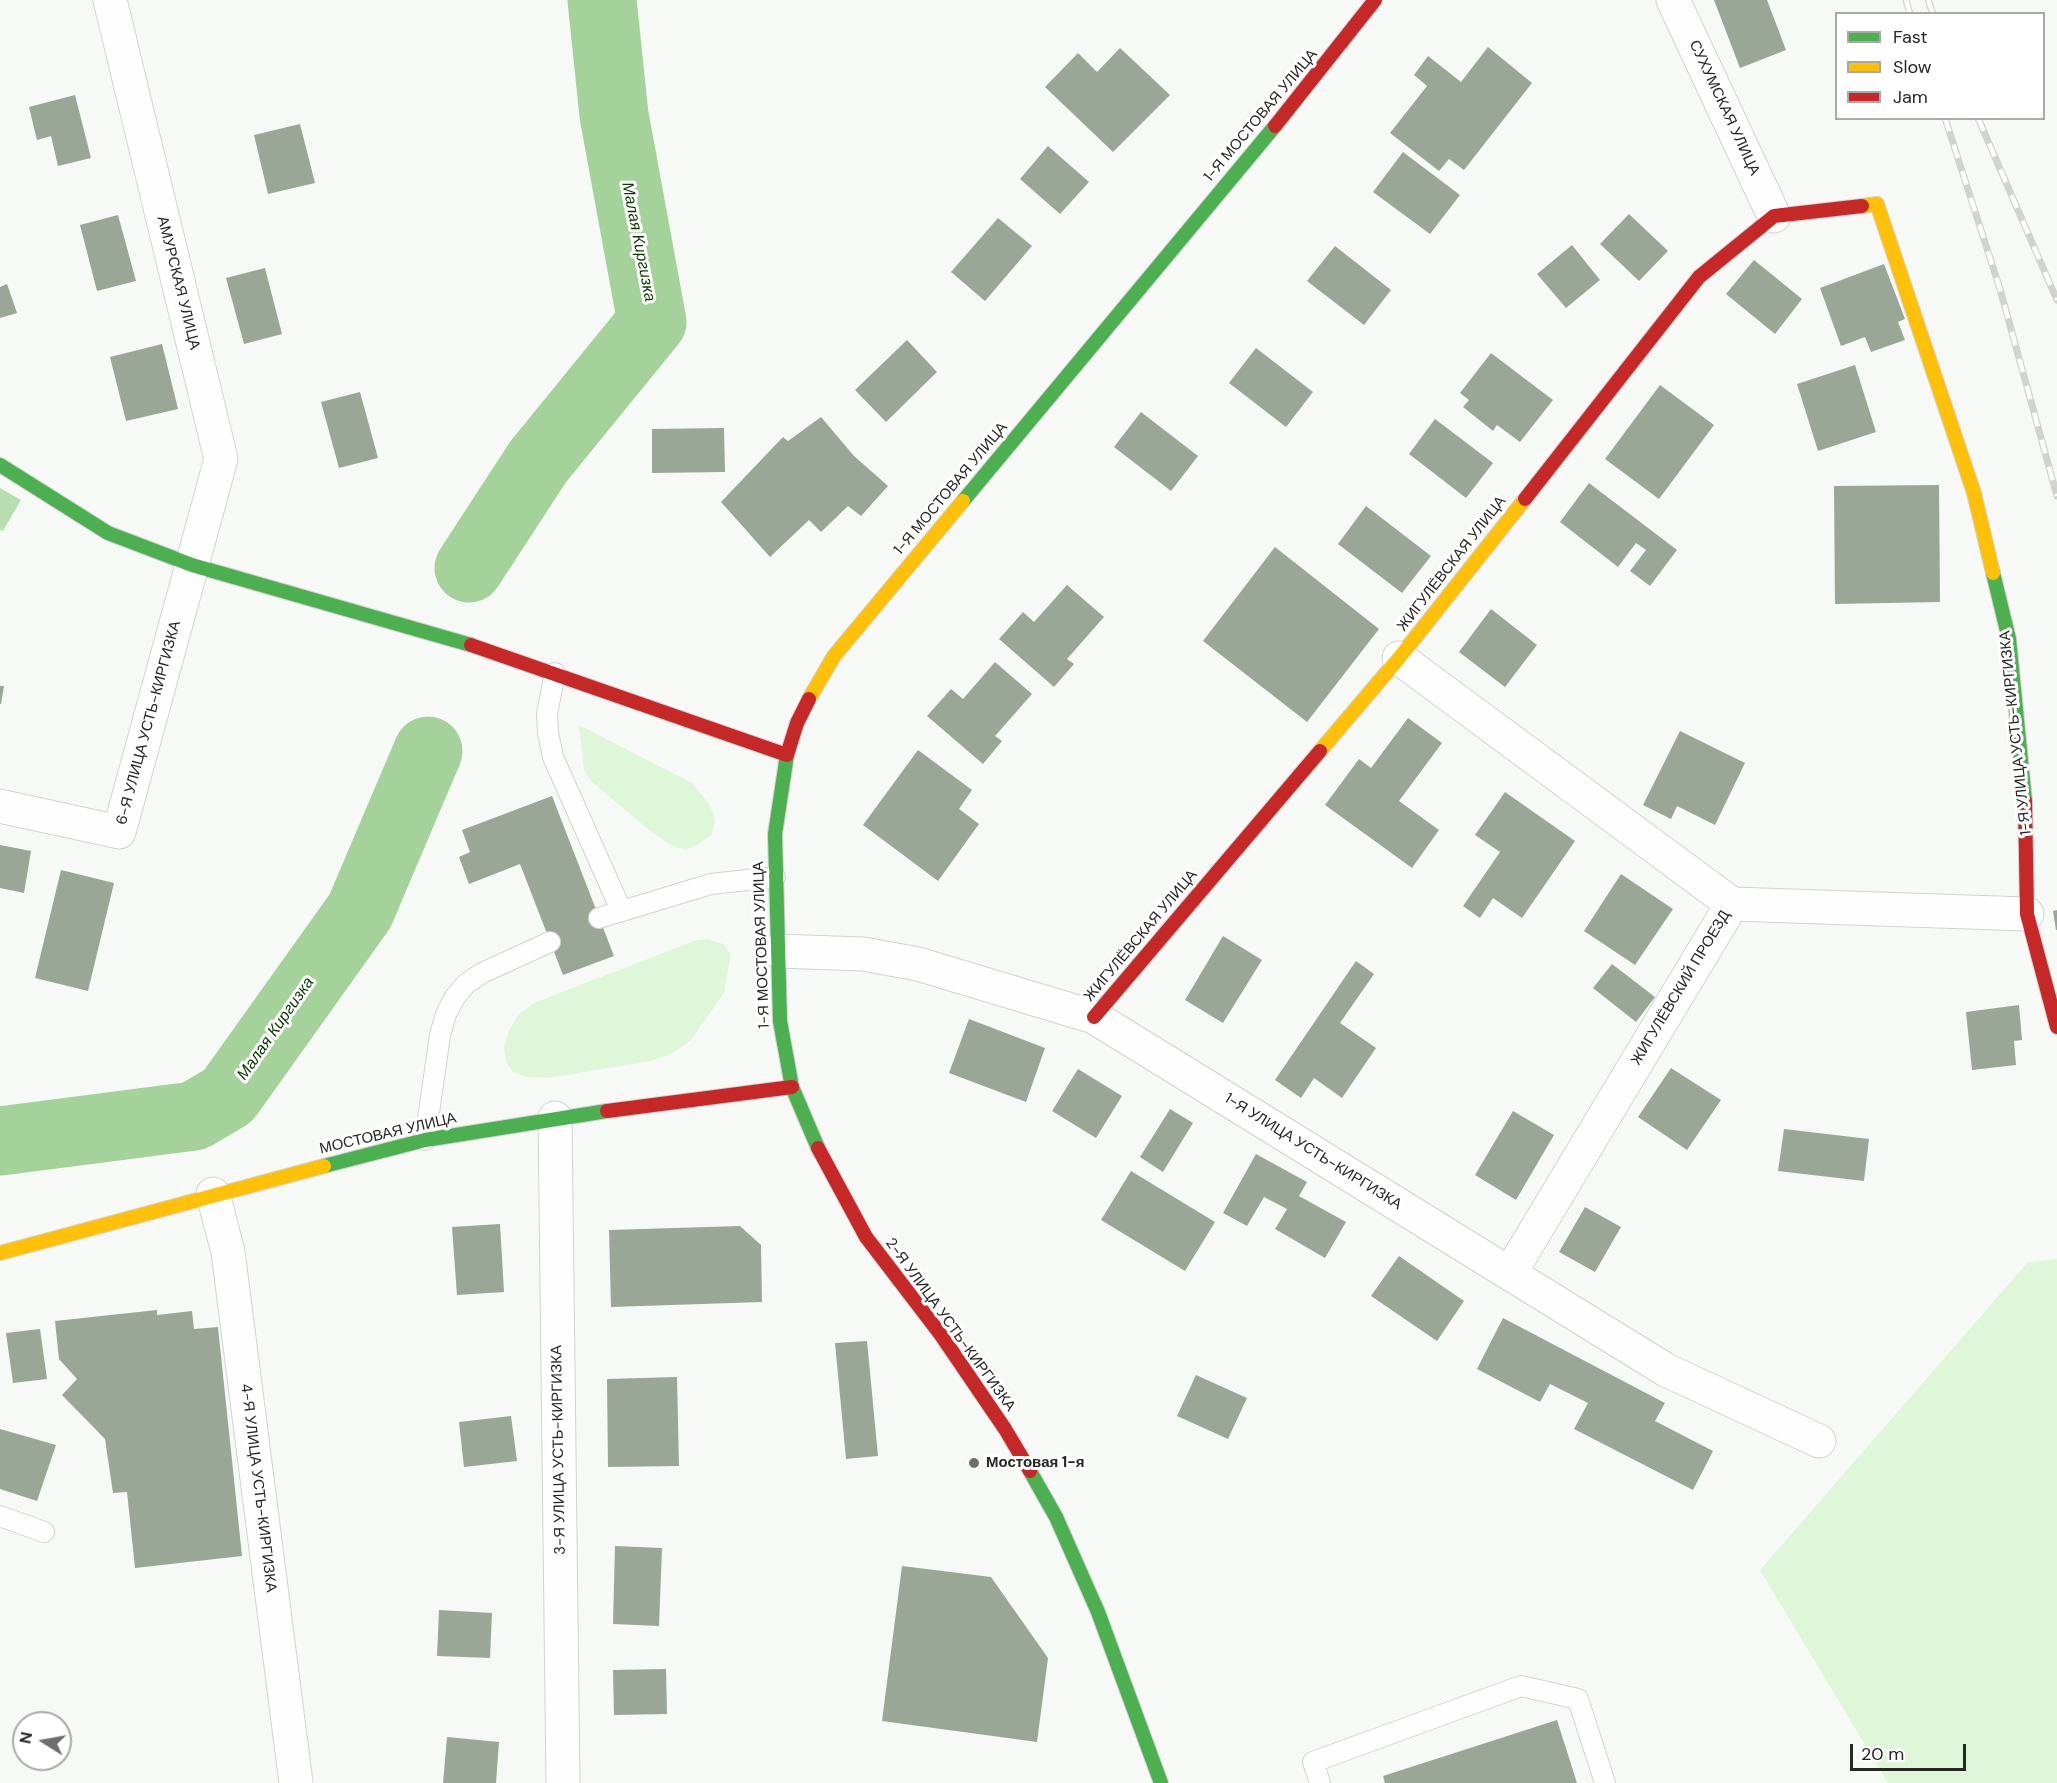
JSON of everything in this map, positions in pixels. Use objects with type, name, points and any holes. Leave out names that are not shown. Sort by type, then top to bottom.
[{"type":"main road","name":"1-Я МОСТОВАЯ УЛИЦА","points":[[792,1087],[780,1021],[775,834],[787,755],[797,723],[814,688],[834,656],[1327,63],[1375,0]]},
{"type":"main road","name":"1-Я УЛИЦА УСТЬ-КИРГИЗКА","points":[[1774,216],[1877,204],[1974,493],[2009,639],[2026,815],[2027,914],[2057,1027]]},
{"type":"main road","name":"ЖИГУЛЁВСКАЯ УЛИЦА","points":[[1094,1017],[1399,658],[1700,277],[1774,216]]},
{"type":"main road","points":[[0,465],[108,533],[192,565],[453,639],[787,755]]},
{"type":"main road","name":"МОСТОВАЯ УЛИЦА","points":[[0,1253],[213,1194],[425,1140],[555,1118],[792,1087]]},
{"type":"main road","name":"2-Я УЛИЦА УСТЬ-КИРГИЗКА","points":[[792,1087],[826,1167],[866,1237],[948,1344],[1005,1429],[1056,1517],[1098,1612],[1161,1783]]},
{"type":"street","name":"АМУРСКАЯ УЛИЦА","points":[[110,0],[221,459],[192,565]]},
{"type":"street","name":"СУХУМСКАЯ УЛИЦА","points":[[1673,0],[1774,216]]},
{"type":"street","name":"6-Я УЛИЦА УСТЬ-КИРГИЗКА","points":[[0,806],[119,832],[192,565]]},
{"type":"street","name":"ЖИГУЛЁВСКИЙ ПРОЕЗД","points":[[1399,658],[1732,904],[1510,1273]]},
{"type":"street","points":[[1732,904],[2027,914]]},
{"type":"street","name":"1-Я УЛИЦА УСТЬ-КИРГИЗКА","points":[[778,951],[863,954],[918,964],[1094,1017],[1666,1370],[1819,1440]]},
{"type":"street","name":"3-Я УЛИЦА УСТЬ-КИРГИЗКА","points":[[555,1118],[563,1783]]},
{"type":"street","name":"4-Я УЛИЦА УСТЬ-КИРГИЗКА","points":[[213,1194],[228,1252],[296,1783]]},
{"type":"lane","points":[[555,673],[548,714],[548,734],[553,757],[621,910]]},
{"type":"lane","points":[[599,918],[711,884],[775,877]]},
{"type":"lane","points":[[425,1140],[440,1035],[446,1014],[455,997],[466,984],[482,973],[550,942]]},
{"type":"lane","points":[[0,1516],[44,1532]]},
{"type":"lane","points":[[1320,1783],[1313,1762],[1521,1686],[1578,1699],[1605,1783]]},
{"type":"green space","points":[[0,488],[21,500],[3,531],[0,530]]},
{"type":"green space","points":[[579,725],[692,783],[710,805],[715,821],[712,834],[699,844],[685,850],[671,845],[650,831],[591,781],[584,770]]},
{"type":"green space","points":[[707,939],[723,944],[731,954],[724,993],[691,1040],[673,1053],[651,1061],[548,1078],[527,1077],[513,1072],[506,1062],[504,1047],[509,1030],[519,1014],[534,1003],[694,941]]},
{"type":"green space","points":[[2057,1259],[2057,1783],[1888,1783],[1760,1570],[2028,1262]]},
{"type":"building","points":[[1714,0],[1767,0],[1786,50],[1740,68]]},
{"type":"building","points":[[1488,47],[1532,83],[1464,170],[1449,159],[1439,171],[1390,133],[1427,86],[1414,75],[1428,56],[1461,82]]},
{"type":"building","points":[[1120,48],[1170,95],[1113,152],[1045,87],[1078,53],[1097,72]]},
{"type":"building","points":[[75,95],[91,158],[58,166],[51,136],[37,140],[29,107]]},
{"type":"building","points":[[300,124],[315,183],[268,194],[254,135]]},
{"type":"building","points":[[1048,146],[1089,182],[1060,214],[1020,179]]},
{"type":"building","points":[[1403,152],[1460,195],[1430,234],[1373,192]]},
{"type":"building","points":[[1629,214],[1668,251],[1639,281],[1600,244]]},
{"type":"building","points":[[118,215],[136,281],[97,291],[80,225]]},
{"type":"building","points":[[998,218],[1032,246],[985,301],[951,272]]},
{"type":"building","points":[[1572,245],[1600,280],[1566,308],[1537,274]]},
{"type":"building","points":[[1335,246],[1391,290],[1364,325],[1307,281]]},
{"type":"building","points":[[1754,260],[1802,299],[1775,334],[1726,294]]},
{"type":"building","points":[[1884,264],[1905,319],[1898,322],[1905,340],[1871,352],[1865,337],[1841,346],[1820,288]]},
{"type":"building","points":[[265,268],[282,334],[244,344],[226,278]]},
{"type":"building","points":[[7,284],[17,313],[0,318],[0,287]]},
{"type":"building","points":[[907,340],[937,372],[886,422],[855,390]]},
{"type":"building","points":[[162,344],[178,409],[126,421],[110,357]]},
{"type":"building","points":[[1256,348],[1313,392],[1286,427],[1229,383]]},
{"type":"building","points":[[1491,353],[1553,400],[1520,442],[1497,425],[1493,431],[1463,407],[1469,400],[1460,393]]},
{"type":"building","points":[[1855,365],[1876,432],[1818,451],[1797,384]]},
{"type":"building","points":[[1660,385],[1714,425],[1659,499],[1605,459]]},
{"type":"building","points":[[360,392],[378,458],[339,468],[321,402]]},
{"type":"building","points":[[1141,412],[1198,456],[1171,491],[1114,447]]},
{"type":"building","points":[[821,417],[854,456],[888,486],[861,516],[848,506],[821,532],[809,520],[770,557],[721,502],[783,437],[788,441]]},
{"type":"building","points":[[1435,419],[1493,463],[1466,498],[1409,454]]},
{"type":"building","points":[[724,428],[725,472],[652,473],[652,429]]},
{"type":"building","points":[[1589,483],[1677,550],[1650,586],[1630,571],[1646,550],[1636,543],[1618,567],[1560,522]]},
{"type":"building","points":[[1939,485],[1940,602],[1835,604],[1834,486]]},
{"type":"building","points":[[1366,506],[1431,556],[1402,593],[1338,544]]},
{"type":"building","points":[[1275,547],[1379,629],[1307,722],[1203,641]]},
{"type":"building","points":[[1067,585],[1104,617],[1067,659],[1074,664],[1054,687],[999,639],[1023,612],[1034,622]]},
{"type":"building","points":[[1491,609],[1537,645],[1505,687],[1459,652]]},
{"type":"building","points":[[995,662],[1032,694],[995,736],[1002,741],[983,764],[927,716],[951,689],[963,699]]},
{"type":"building","points":[[0,686],[4,686],[1,704],[0,704]]},
{"type":"building","points":[[1408,718],[1442,743],[1399,801],[1439,830],[1412,868],[1325,805],[1359,759],[1371,768]]},
{"type":"building","points":[[1680,731],[1745,763],[1715,825],[1677,806],[1671,819],[1643,805]]},
{"type":"building","points":[[918,750],[972,790],[959,809],[979,824],[938,881],[863,825]]},
{"type":"building","points":[[1505,792],[1575,841],[1522,918],[1493,898],[1480,918],[1463,906],[1500,852],[1475,835]]},
{"type":"building","points":[[552,796],[614,956],[563,975],[520,864],[469,884],[459,857],[470,852],[462,830]]},
{"type":"building","points":[[0,845],[31,851],[24,893],[0,888]]},
{"type":"building","points":[[61,870],[114,883],[88,991],[35,978]]},
{"type":"building","points":[[1621,874],[1673,909],[1635,965],[1584,931]]},
{"type":"building","points":[[2057,910],[2057,930],[2056,930],[2053,911]]},
{"type":"building","points":[[1223,936],[1262,960],[1223,1023],[1185,1000]]},
{"type":"building","points":[[1356,961],[1374,974],[1340,1023],[1376,1048],[1342,1098],[1314,1078],[1301,1098],[1275,1080]]},
{"type":"building","points":[[1612,964],[1655,997],[1636,1022],[1593,988]]},
{"type":"building","points":[[2019,1005],[2022,1040],[2014,1041],[2016,1065],[1972,1070],[1966,1012]]},
{"type":"building","points":[[969,1019],[1045,1048],[1026,1102],[949,1073]]},
{"type":"building","points":[[1671,1068],[1721,1100],[1687,1150],[1638,1117]]},
{"type":"building","points":[[1078,1069],[1122,1096],[1096,1138],[1052,1111]]},
{"type":"building","points":[[1170,1109],[1193,1123],[1163,1172],[1140,1157]]},
{"type":"building","points":[[1513,1111],[1554,1135],[1516,1200],[1475,1175]]},
{"type":"building","points":[[1784,1129],[1869,1139],[1864,1181],[1778,1171]]},
{"type":"building","points":[[1256,1154],[1307,1182],[1299,1196],[1346,1222],[1325,1258],[1275,1229],[1287,1209],[1264,1197],[1247,1226],[1223,1213]]},
{"type":"building","points":[[1131,1171],[1215,1222],[1185,1271],[1101,1220]]},
{"type":"building","points":[[1585,1207],[1621,1227],[1595,1272],[1559,1252]]},
{"type":"building","points":[[500,1224],[504,1292],[457,1295],[452,1227]]},
{"type":"building","points":[[740,1226],[761,1245],[762,1302],[611,1307],[609,1230]]},
{"type":"building","points":[[1399,1256],[1464,1301],[1437,1341],[1371,1296]]},
{"type":"building","points":[[157,1310],[157,1315],[192,1311],[194,1329],[218,1327],[242,1556],[135,1568],[127,1492],[113,1493],[105,1439],[62,1395],[77,1379],[59,1359],[55,1321]]},
{"type":"building","points":[[1503,1318],[1665,1403],[1655,1421],[1713,1451],[1693,1490],[1574,1429],[1588,1403],[1550,1384],[1540,1402],[1477,1369]]},
{"type":"building","points":[[40,1329],[47,1379],[13,1383],[6,1333]]},
{"type":"building","points":[[867,1341],[878,1456],[846,1459],[835,1343]]},
{"type":"building","points":[[1196,1375],[1247,1398],[1228,1439],[1177,1416]]},
{"type":"building","points":[[677,1377],[679,1466],[608,1467],[607,1379]]},
{"type":"building","points":[[511,1416],[517,1461],[464,1467],[459,1422]]},
{"type":"building","points":[[0,1429],[56,1445],[37,1501],[0,1489]]},
{"type":"building","points":[[615,1546],[662,1548],[659,1626],[613,1624]]},
{"type":"building","points":[[902,1566],[991,1577],[1048,1658],[1037,1742],[882,1721]]},
{"type":"building","points":[[439,1610],[492,1613],[490,1658],[437,1656]]},
{"type":"building","points":[[666,1669],[667,1714],[614,1715],[613,1670]]},
{"type":"building","points":[[1557,1720],[1577,1783],[1385,1783],[1383,1776]]},
{"type":"building","points":[[447,1737],[499,1742],[496,1783],[443,1783]]},
{"type":"waterway","name":"Малая Киргизка","points":[[469,568],[538,462],[652,322],[614,115],[602,0]]},
{"type":"waterway","name":"Малая Киргизка","points":[[0,1141],[194,1116],[228,1096],[360,911],[428,751]]},
{"type":"railway","points":[[1906,0],[1909,12]]},
{"type":"railway","points":[[1928,0],[1932,12]]},
{"type":"railway","points":[[1946,120],[2000,289],[2057,496]]},
{"type":"railway","points":[[1979,120],[2057,300]]},
{"type":"traffic: fast","points":[[963,501],[1275,126]]},
{"type":"traffic: fast","points":[[0,465],[108,533],[192,565],[471,645]]},
{"type":"traffic: fast","points":[[1993,573],[2009,639],[2025,801]]},
{"type":"traffic: fast","points":[[787,755],[775,834],[780,1021],[792,1087],[818,1148]]},
{"type":"traffic: fast","points":[[324,1166],[425,1140],[607,1111]]},
{"type":"traffic: fast","points":[[1030,1471],[1056,1517],[1098,1612],[1161,1783]]},
{"type":"traffic: slow","points":[[1862,206],[1877,204],[1974,493],[1993,573]]},
{"type":"traffic: slow","points":[[1320,751],[1399,658],[1525,499]]},
{"type":"traffic: slow","points":[[809,699],[834,656],[963,501]]},
{"type":"traffic: slow","points":[[0,1253],[324,1166]]},
{"type":"traffic: jam","points":[[1275,126],[1375,0]]},
{"type":"traffic: jam","points":[[1525,499],[1699,277],[1774,216],[1862,206]]},
{"type":"traffic: jam","points":[[471,645],[787,755],[797,723],[809,699]]},
{"type":"traffic: jam","points":[[1094,1017],[1320,751]]},
{"type":"traffic: jam","points":[[2025,801],[2027,914],[2057,1027]]},
{"type":"traffic: jam","points":[[607,1111],[792,1087]]},
{"type":"traffic: jam","points":[[818,1148],[866,1237],[941,1335],[1005,1429],[1030,1471]]},
{"type":"place","name":"Мостовая 1-я","points":[[974,1463]]}]
